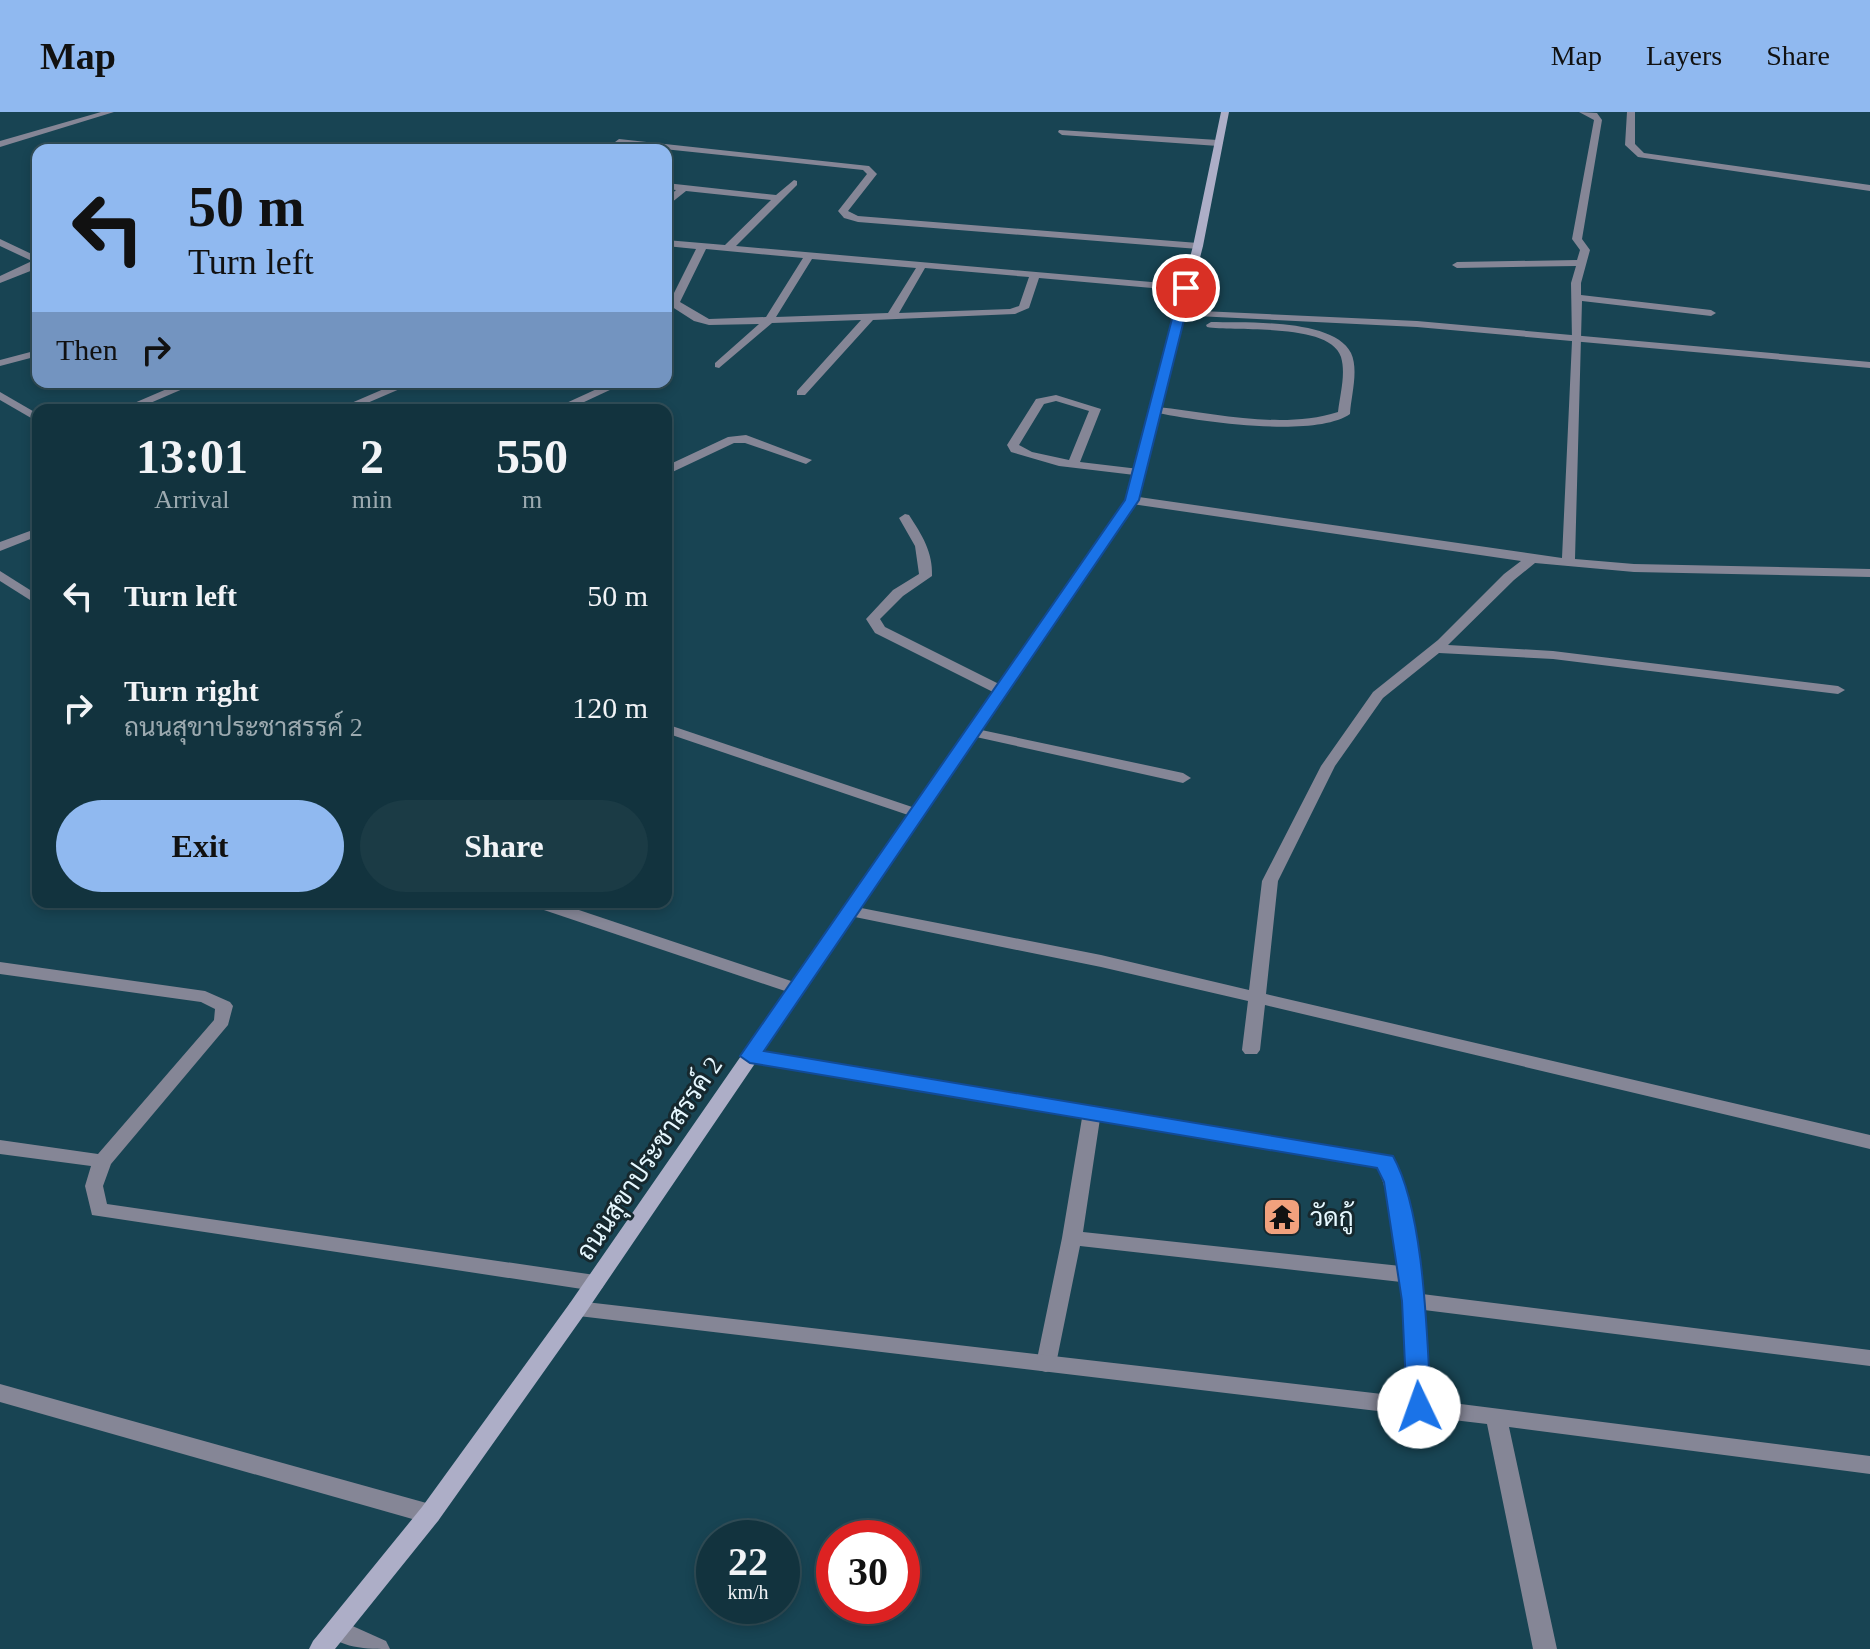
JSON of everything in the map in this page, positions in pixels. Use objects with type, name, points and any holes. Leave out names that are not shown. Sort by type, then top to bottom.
[{"type":"street","points":[[0,144],[110,112]]},
{"type":"street","name":"ถนนสุขาประชาสรรค์ 2","points":[[321,1649],[430,1514],[577,1309],[1132,500],[1198,246],[1225,112]]},
{"type":"street","points":[[1568,561],[1576,297],[1585,250],[1577,239],[1589,192],[1592,146],[1598,120],[1594,115],[1583,112]]},
{"type":"street","points":[[1631,112],[1630,145],[1641,155],[1870,188]]},
{"type":"street","points":[[1062,132],[1218,143]]},
{"type":"street","points":[[619,142],[638,144]]},
{"type":"street","points":[[672,148],[866,168],[872,174],[843,211],[847,216],[858,219],[1198,246]]},
{"type":"street","points":[[729,247],[794,183]]},
{"type":"street","points":[[672,187],[776,198]]},
{"type":"street","points":[[672,199],[684,188]]},
{"type":"street","points":[[0,242],[32,258]]},
{"type":"street","points":[[672,243],[1186,288]]},
{"type":"street","points":[[672,298],[703,245]]},
{"type":"street","points":[[719,365],[769,320],[810,254]]},
{"type":"street","points":[[1457,265],[1581,263]]},
{"type":"street","points":[[892,315],[923,264]]},
{"type":"street","points":[[0,280],[32,267]]},
{"type":"street","points":[[672,302],[709,322],[1020,311],[1035,274]]},
{"type":"street","points":[[1576,297],[1711,313]]},
{"type":"street","points":[[801,393],[871,315]]},
{"type":"street","points":[[1179,318],[1417,324],[1577,341],[1870,365]]},
{"type":"street","points":[[1157,410],[1301,424],[1329,421],[1344,414],[1348,365],[1345,349],[1334,338],[1316,332],[1179,318]]},
{"type":"street","points":[[0,363],[32,355]]},
{"type":"street","points":[[139,404],[178,388]]},
{"type":"street","points":[[356,404],[395,388]]},
{"type":"street","points":[[571,404],[607,388]]},
{"type":"street","points":[[0,395],[32,415]]},
{"type":"street","points":[[1074,462],[1095,409],[1056,398],[1040,401],[1013,445],[1015,449],[1074,462],[1139,473]]},
{"type":"street","points":[[672,468],[732,440],[746,439],[806,460]]},
{"type":"street","points":[[1132,500],[1532,559],[1634,568],[1870,573]]},
{"type":"street","points":[[905,518],[922,544],[927,562],[925,576],[878,609],[873,619],[880,630],[1000,690]]},
{"type":"street","points":[[0,547],[32,534]]},
{"type":"street","points":[[1251,1050],[1270,881],[1328,766],[1378,695],[1437,649],[1509,577],[1532,559]]},
{"type":"street","points":[[0,575],[32,597]]},
{"type":"street","points":[[1437,649],[1553,655],[1838,690]]},
{"type":"street","points":[[672,730],[916,813]]},
{"type":"street","points":[[972,732],[1183,778]]},
{"type":"street","points":[[556,908],[797,989]]},
{"type":"street","points":[[851,911],[1101,961],[1870,1142]]},
{"type":"street","points":[[0,968],[205,997],[224,1006],[222,1021],[102,1161],[94,1186],[99,1210],[595,1283]]},
{"type":"street","points":[[750,1056],[1385,1162],[1395,1182],[1410,1275],[1419,1407]]},
{"type":"street","points":[[1046,1364],[1072,1238],[1092,1112]]},
{"type":"street","points":[[0,1147],[102,1161]]},
{"type":"street","points":[[1072,1238],[1410,1275]]},
{"type":"street","points":[[1413,1301],[1870,1358]]},
{"type":"street","points":[[577,1309],[1419,1407],[1870,1465]]},
{"type":"street","points":[[0,1393],[430,1514]]},
{"type":"street","points":[[1496,1418],[1545,1649]]},
{"type":"street","points":[[337,1629],[378,1649]]},
{"type":"place","name":"วัดกู้","points":[[1282,1217]]},
{"type":"route","points":[[1186,288],[1132,500],[750,1056],[1385,1162],[1395,1182],[1413,1301],[1419,1407]]}]
